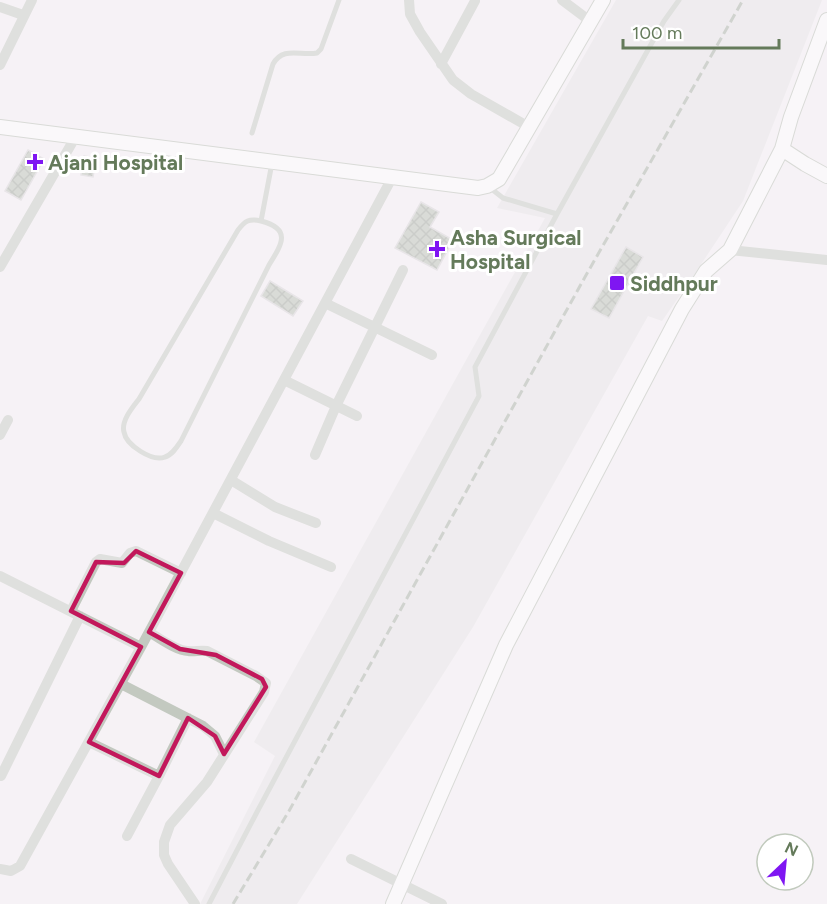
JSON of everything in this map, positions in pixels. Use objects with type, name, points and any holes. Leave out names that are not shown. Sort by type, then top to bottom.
[{"type":"street","points":[[0,65],[32,0]]},
{"type":"street","points":[[409,0],[410,14],[453,80],[471,94],[529,127]]},
{"type":"street","points":[[562,0],[590,21]]},
{"type":"street","points":[[0,127],[478,188],[499,179],[603,0]]},
{"type":"street","points":[[441,64],[474,2]]},
{"type":"street","points":[[0,7],[23,15]]},
{"type":"street","points":[[393,904],[506,645],[682,309],[706,271],[730,250],[782,149],[791,117],[827,20]]},
{"type":"street","points":[[0,267],[76,136]]},
{"type":"street","points":[[782,149],[827,176]]},
{"type":"street","points":[[0,869],[11,872],[20,867],[181,573],[393,176]]},
{"type":"street","points":[[730,250],[827,260]]},
{"type":"street","points":[[315,455],[336,406],[403,270]]},
{"type":"street","points":[[325,303],[432,355]]},
{"type":"street","points":[[284,380],[357,416]]},
{"type":"street","points":[[0,435],[8,420]]},
{"type":"street","points":[[231,480],[275,507],[316,523]]},
{"type":"street","points":[[213,513],[269,541],[331,567]]},
{"type":"street","points":[[2,776],[96,562],[100,559],[122,563],[130,553],[136,551],[181,573]]},
{"type":"street","points":[[1,579],[141,647]]},
{"type":"street","points":[[149,632],[189,652],[207,651],[266,683],[264,692],[207,783],[170,825],[164,842],[164,855],[168,864],[195,904]]},
{"type":"street","points":[[121,684],[203,726],[215,736],[224,754]]},
{"type":"street","points":[[128,836],[188,718]]},
{"type":"street","points":[[89,742],[159,776]]},
{"type":"street","points":[[351,859],[442,904]]},
{"type":"lane","points":[[252,133],[277,57],[284,53],[317,53],[321,49],[339,0]]},
{"type":"lane","points":[[209,904],[479,396],[475,367],[664,21],[679,0]]},
{"type":"lane","points":[[261,221],[273,161]]},
{"type":"lane","points":[[487,186],[503,198],[557,214]]},
{"type":"lane","points":[[251,219],[261,221],[272,224],[279,230],[282,239],[281,247],[269,265],[181,441],[164,458],[144,454],[128,441],[123,432],[129,412],[139,399],[238,230],[243,223],[251,219]]},
{"type":"highlighted area","points":[[136,551],[181,573],[149,632],[180,649],[216,655],[262,679],[266,687],[224,754],[215,736],[188,718],[159,776],[89,742],[141,647],[71,611],[96,562],[124,563]]},
{"type":"shaded area","points":[[616,0],[822,0],[743,201],[662,321],[648,316],[473,627],[297,904],[200,904],[275,756],[254,742],[545,218],[497,208]]},
{"type":"building","points":[[28,150],[44,159],[21,200],[5,191]]},
{"type":"building","points":[[84,156],[96,158],[93,177],[81,175]]},
{"type":"building","points":[[421,202],[439,212],[430,227],[453,240],[437,270],[395,248]]},
{"type":"building","points":[[626,247],[643,257],[609,318],[591,309]]},
{"type":"building","points":[[270,281],[303,301],[293,316],[261,296]]},
{"type":"railway","points":[[233,904],[289,811],[585,277],[743,0]]},
{"type":"place","name":"Ajani Hospital","points":[[35,162]]},
{"type":"place","name":"Asha Surgical Hospital","points":[[437,249]]},
{"type":"place","name":"Siddhpur","points":[[617,283]]}]
